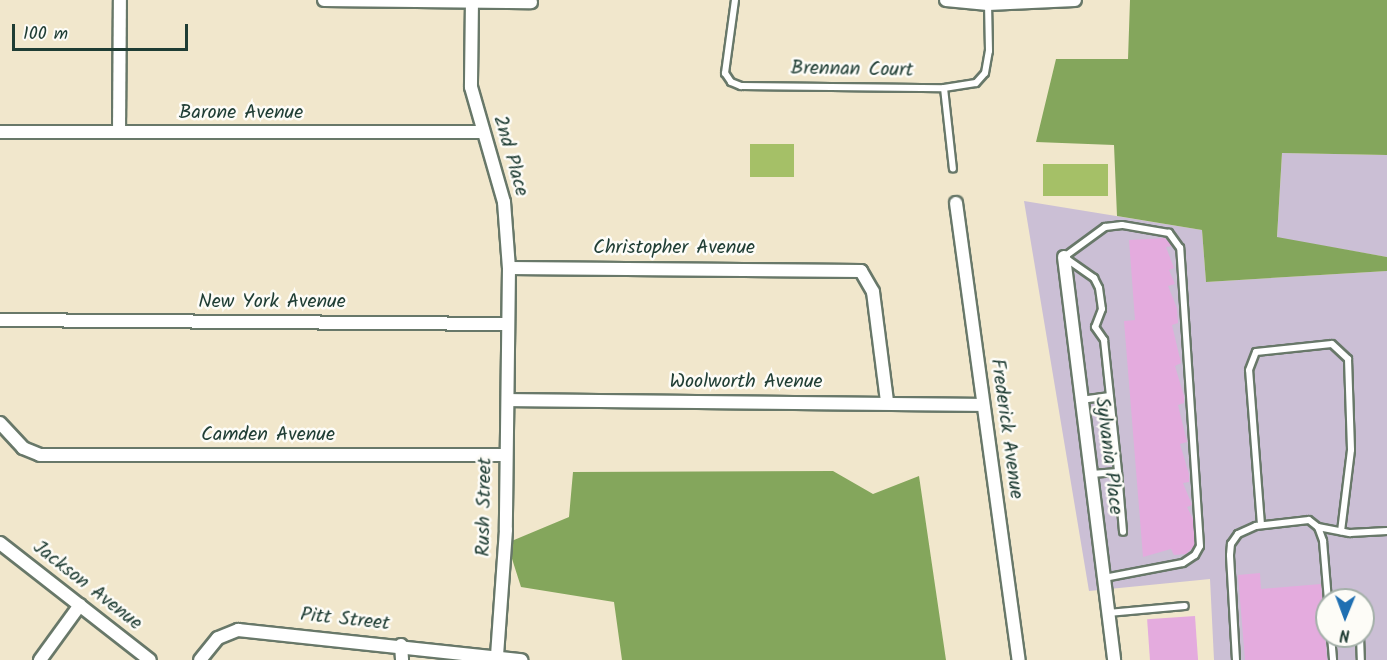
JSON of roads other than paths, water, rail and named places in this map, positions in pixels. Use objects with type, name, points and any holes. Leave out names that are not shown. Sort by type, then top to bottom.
[{"type":"street","points":[[119,131],[120,0]]},
{"type":"street","points":[[324,0],[531,2]]},
{"type":"street","name":"2nd Place","points":[[472,0],[471,87],[481,132],[504,202],[509,268],[508,324]]},
{"type":"street","points":[[946,0],[988,4],[1075,0]]},
{"type":"street","name":"Barone Avenue","points":[[0,132],[481,132]]},
{"type":"street","name":"Frederick Avenue","points":[[956,203],[1019,660]]},
{"type":"street","name":"Sylvania Place","points":[[1064,257],[1114,660]]},
{"type":"street","name":"Christopher Avenue","points":[[509,268],[839,268],[861,271],[873,292],[887,402]]},
{"type":"street","name":"New York Avenue","points":[[0,320],[508,324]]},
{"type":"street","name":"Rush Street","points":[[497,655],[506,530],[508,324]]},
{"type":"street","name":"Woolworth Avenue","points":[[508,400],[887,402],[983,405]]},
{"type":"street","name":"Camden Avenue","points":[[0,423],[30,453],[506,454]]},
{"type":"street","name":"Jackson Avenue","points":[[0,543],[150,660]]},
{"type":"street","points":[[40,660],[80,605]]},
{"type":"street","name":"Pitt Street","points":[[200,660],[218,638],[238,630],[497,655],[521,660]]},
{"type":"street","points":[[401,645],[402,660]]},
{"type":"lane","name":"Brennan Court","points":[[735,0],[724,57],[725,73],[731,82],[741,86],[944,88],[976,83],[985,73],[989,51],[988,4]]},
{"type":"lane","points":[[944,88],[953,169]]},
{"type":"lane","points":[[1104,578],[1183,563],[1195,555],[1200,546],[1180,248],[1169,233],[1122,225],[1106,227],[1064,257],[1094,278],[1100,288],[1102,309],[1095,327],[1104,340],[1123,532]]},
{"type":"lane","points":[[1262,525],[1249,370],[1256,352],[1332,344],[1348,359],[1351,450],[1341,531]]},
{"type":"lane","points":[[1081,400],[1110,396]]},
{"type":"lane","points":[[1091,475],[1118,472]]},
{"type":"lane","points":[[1236,660],[1231,544],[1238,534],[1262,525],[1309,520],[1318,527],[1341,531],[1387,531]]},
{"type":"lane","points":[[1318,527],[1323,541],[1327,588]]},
{"type":"lane","points":[[1108,613],[1185,606]]}]
